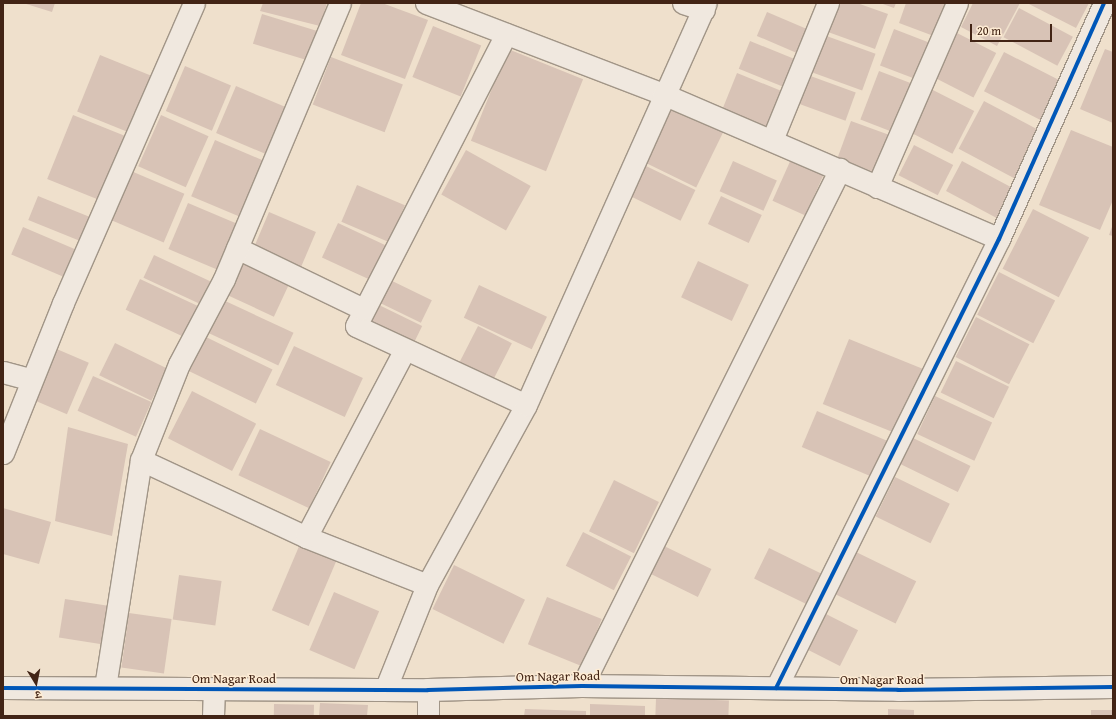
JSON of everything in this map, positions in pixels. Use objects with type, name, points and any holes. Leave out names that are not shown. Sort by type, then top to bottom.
[{"type":"street","points":[[3,453],[30,379],[194,3]]},
{"type":"street","points":[[105,687],[141,460],[179,364],[237,248],[340,3]]},
{"type":"street","points":[[426,3],[663,94],[840,169],[877,187],[999,239]]},
{"type":"street","points":[[385,690],[427,585],[526,405],[663,94],[705,6],[683,3]]},
{"type":"street","points":[[772,140],[828,3]]},
{"type":"street","points":[[877,187],[957,3]]},
{"type":"street","points":[[776,688],[999,239],[1104,3]]},
{"type":"street","points":[[506,34],[356,323],[358,330],[526,405]]},
{"type":"street","points":[[582,686],[840,169]]},
{"type":"street","points":[[237,248],[364,309]]},
{"type":"street","points":[[306,537],[404,351]]},
{"type":"street","points":[[3,372],[30,379]]},
{"type":"street","points":[[141,460],[306,537],[427,585]]},
{"type":"street","name":"Om Nagar Road","points":[[3,688],[105,687],[214,690],[428,690],[582,686],[776,688],[1113,687]]},
{"type":"street","points":[[213,716],[214,690]]},
{"type":"street","points":[[428,690],[428,716]]},
{"type":"building","points":[[23,3],[55,3],[52,12]]},
{"type":"building","points":[[263,3],[327,3],[320,26],[260,11]]},
{"type":"building","points":[[361,3],[382,3],[428,20],[405,79],[341,55]]},
{"type":"building","points":[[839,3],[857,3],[888,14],[875,49],[828,32]]},
{"type":"building","points":[[880,3],[896,3],[894,8]]},
{"type":"building","points":[[906,3],[952,3],[939,38],[899,23]]},
{"type":"building","points":[[973,3],[1020,3],[997,46],[961,27]]},
{"type":"building","points":[[1027,3],[1089,3],[1076,28]]},
{"type":"building","points":[[1019,8],[1073,37],[1057,66],[1004,37]]},
{"type":"building","points":[[767,12],[808,29],[797,53],[757,36]]},
{"type":"building","points":[[262,14],[321,32],[312,62],[253,44]]},
{"type":"building","points":[[433,26],[481,45],[461,96],[412,77]]},
{"type":"building","points":[[894,29],[934,44],[920,81],[880,65]]},
{"type":"building","points":[[957,33],[996,53],[974,98],[934,78]]},
{"type":"building","points":[[821,34],[876,54],[862,90],[808,71]]},
{"type":"building","points":[[750,41],[800,61],[789,89],[739,69]]},
{"type":"building","points":[[508,49],[583,79],[546,171],[471,141]]},
{"type":"building","points":[[1105,49],[1113,52],[1113,123],[1080,109]]},
{"type":"building","points":[[1004,52],[1062,82],[1042,121],[984,91]]},
{"type":"building","points":[[100,55],[152,76],[129,133],[77,112]]},
{"type":"building","points":[[331,57],[403,85],[385,132],[313,105]]},
{"type":"building","points":[[185,66],[231,86],[212,131],[166,111]]},
{"type":"building","points":[[879,71],[916,85],[898,134],[860,120]]},
{"type":"building","points":[[737,73],[782,91],[767,127],[722,109]]},
{"type":"building","points":[[805,74],[856,92],[845,121],[795,102]]},
{"type":"building","points":[[236,86],[290,109],[270,156],[216,133]]},
{"type":"building","points":[[927,87],[974,111],[952,154],[905,130]]},
{"type":"building","points":[[984,101],[1041,131],[1015,179],[959,149]]},
{"type":"building","points":[[673,105],[724,130],[696,188],[645,163]]},
{"type":"building","points":[[73,115],[131,139],[106,203],[47,179]]},
{"type":"building","points":[[161,115],[209,136],[186,187],[138,166]]},
{"type":"building","points":[[851,121],[894,137],[881,174],[837,159]]},
{"type":"building","points":[[1071,130],[1113,147],[1113,200],[1100,230],[1039,205]]},
{"type":"building","points":[[215,140],[264,161],[240,217],[191,196]]},
{"type":"building","points":[[914,145],[953,165],[938,195],[899,175]]},
{"type":"building","points":[[466,150],[531,186],[506,230],[441,195]]},
{"type":"building","points":[[792,157],[825,172],[805,215],[772,201]]},
{"type":"building","points":[[733,161],[777,181],[763,211],[720,191]]},
{"type":"building","points":[[962,161],[1015,189],[999,219],[946,191]]},
{"type":"building","points":[[646,166],[695,190],[681,221],[631,197]]},
{"type":"building","points":[[131,171],[184,194],[164,242],[110,220]]},
{"type":"building","points":[[357,185],[405,205],[389,242],[341,222]]},
{"type":"building","points":[[38,196],[90,217],[80,241],[28,220]]},
{"type":"building","points":[[721,196],[762,215],[749,243],[708,224]]},
{"type":"building","points":[[188,203],[238,224],[218,270],[168,249]]},
{"type":"building","points":[[1033,209],[1089,238],[1059,297],[1003,269]]},
{"type":"building","points":[[269,212],[316,232],[301,268],[254,248]]},
{"type":"building","points":[[338,223],[386,245],[370,280],[322,257]]},
{"type":"building","points":[[1113,224],[1113,236],[1109,235]]},
{"type":"building","points":[[23,227],[75,249],[63,276],[11,255]]},
{"type":"building","points":[[154,255],[210,281],[200,304],[143,278]]},
{"type":"building","points":[[245,258],[291,280],[274,317],[228,295]]},
{"type":"building","points":[[698,261],[749,285],[732,321],[681,297]]},
{"type":"building","points":[[999,272],[1055,301],[1033,343],[977,315]]},
{"type":"building","points":[[386,278],[432,300],[421,323],[375,300]]},
{"type":"building","points":[[140,279],[199,306],[185,337],[126,310]]},
{"type":"building","points":[[479,285],[547,317],[532,349],[464,318]]},
{"type":"building","points":[[221,299],[294,333],[278,365],[206,332]]},
{"type":"building","points":[[379,305],[422,326],[410,350],[367,329]]},
{"type":"building","points":[[976,317],[1029,344],[1009,384],[956,357]]},
{"type":"building","points":[[478,326],[512,343],[491,383],[458,366]]},
{"type":"building","points":[[206,337],[273,369],[256,404],[189,371]]},
{"type":"building","points":[[849,339],[923,369],[897,434],[823,404]]},
{"type":"building","points":[[115,343],[167,368],[151,401],[99,375]]},
{"type":"building","points":[[294,346],[363,378],[345,417],[276,385]]},
{"type":"building","points":[[52,347],[89,363],[67,414],[30,399]]},
{"type":"building","points":[[956,361],[1009,387],[994,418],[941,392]]},
{"type":"building","points":[[93,376],[151,402],[136,437],[78,411]]},
{"type":"building","points":[[192,391],[256,424],[232,471],[168,438]]},
{"type":"building","points":[[935,396],[992,423],[974,461],[917,434]]},
{"type":"building","points":[[817,411],[889,441],[874,477],[802,447]]},
{"type":"building","points":[[68,427],[128,444],[112,536],[55,521]]},
{"type":"building","points":[[260,429],[331,462],[309,508],[238,475]]},
{"type":"building","points":[[913,438],[971,466],[958,492],[900,464]]},
{"type":"building","points":[[895,477],[950,504],[931,543],[876,517]]},
{"type":"building","points":[[614,480],[659,502],[634,553],[589,531]]},
{"type":"building","points":[[3,508],[51,522],[39,564],[3,554]]},
{"type":"building","points":[[583,532],[631,557],[614,590],[566,566]]},
{"type":"building","points":[[300,544],[337,560],[309,626],[272,610]]},
{"type":"building","points":[[662,545],[711,569],[698,597],[648,573]]},
{"type":"building","points":[[769,548],[821,573],[806,604],[754,579]]},
{"type":"building","points":[[856,552],[916,581],[896,624],[835,594]]},
{"type":"building","points":[[454,565],[525,600],[504,644],[433,609]]},
{"type":"building","points":[[179,575],[222,581],[215,626],[173,620]]},
{"type":"building","points":[[334,592],[379,611],[354,669],[309,650]]},
{"type":"building","points":[[547,597],[602,619],[583,666],[528,644]]},
{"type":"building","points":[[65,599],[109,606],[103,645],[59,638]]},
{"type":"building","points":[[129,613],[172,619],[164,673],[121,667]]},
{"type":"building","points":[[826,614],[858,630],[840,666],[808,650]]},
{"type":"building","points":[[656,698],[729,701],[728,716],[655,716]]},
{"type":"building","points":[[320,703],[368,705],[367,716],[319,716]]},
{"type":"building","points":[[274,704],[314,705],[314,716],[274,716]]},
{"type":"building","points":[[590,704],[645,706],[645,716],[590,716]]},
{"type":"building","points":[[525,709],[586,711],[586,716],[524,716]]},
{"type":"building","points":[[888,709],[914,710],[914,716],[888,716]]},
{"type":"building","points":[[1091,710],[1113,710],[1113,716],[1091,716]]},
{"type":"cycle path","points":[[776,688],[999,239],[1104,3]]},
{"type":"cycle path","points":[[3,688],[428,690],[582,686],[898,690],[1113,687]]}]
